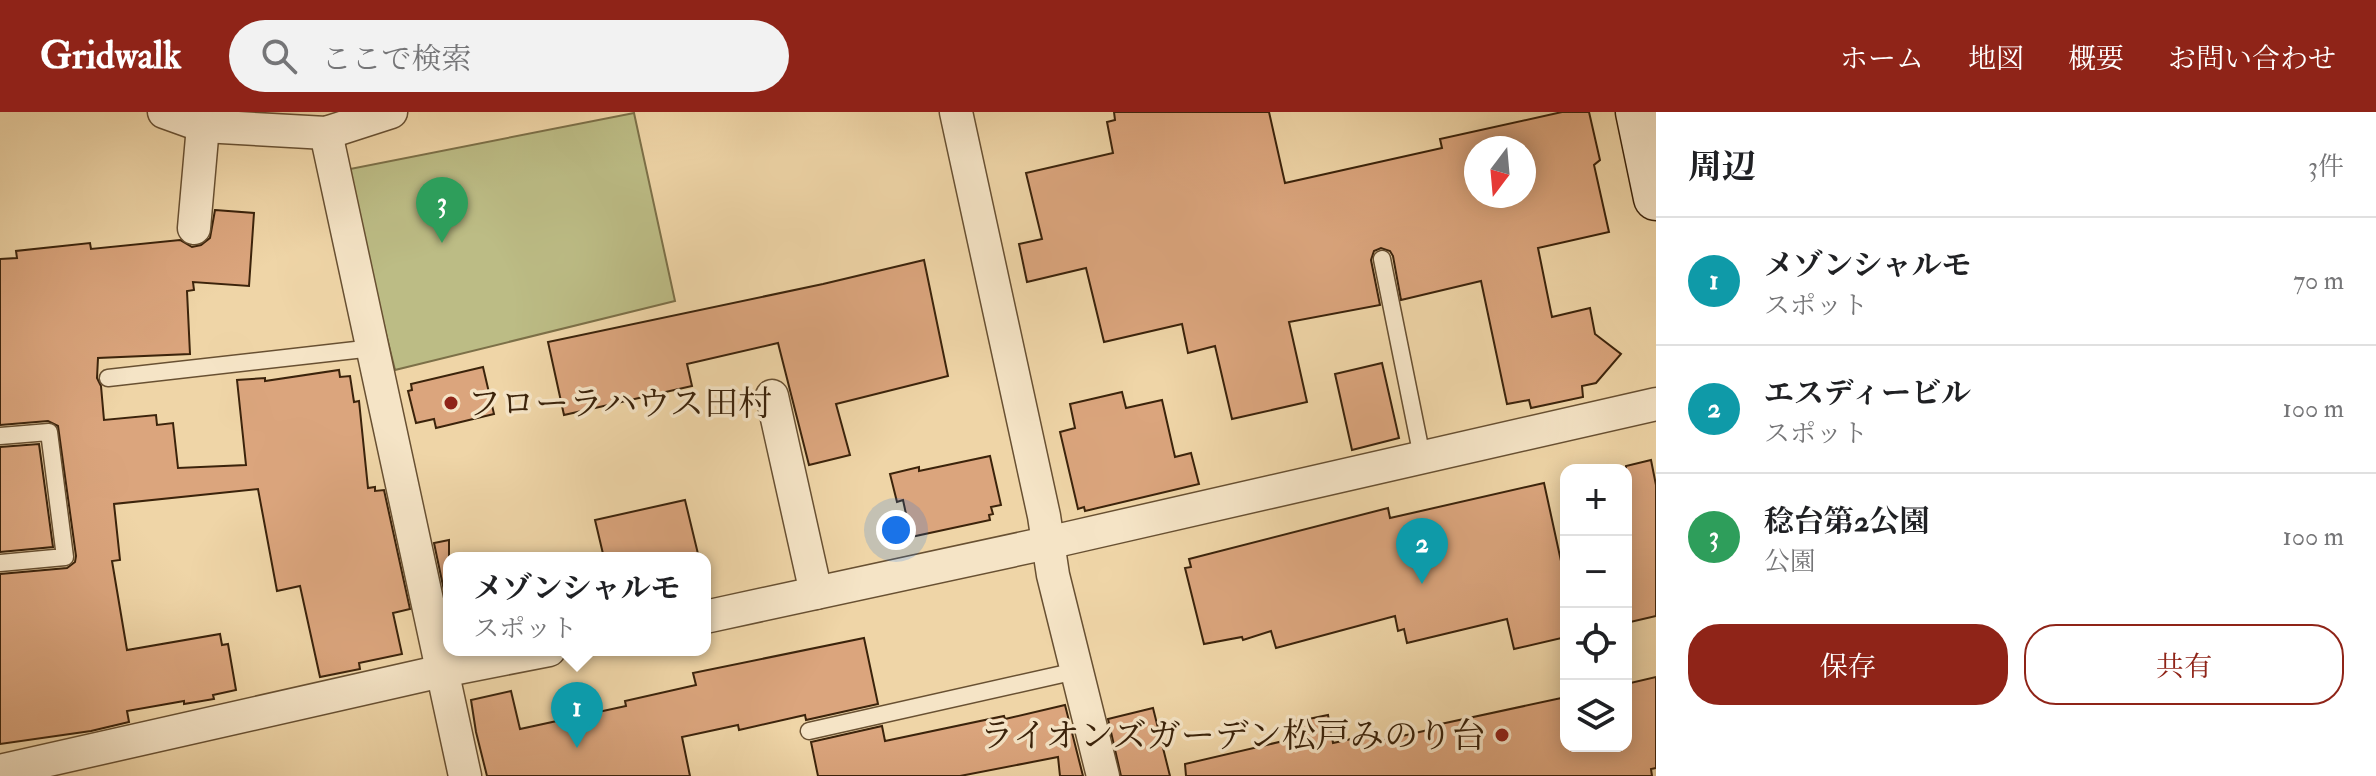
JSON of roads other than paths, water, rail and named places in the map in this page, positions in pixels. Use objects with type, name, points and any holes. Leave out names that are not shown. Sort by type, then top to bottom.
[{"type":"street","points":[[164,112],[203,126],[257,122],[326,133],[391,112]]},
{"type":"street","points":[[956,112],[1044,516],[1047,543],[1103,776]]},
{"type":"street","points":[[1638,112],[1656,198]]},
{"type":"street","points":[[194,228],[203,126]]},
{"type":"street","points":[[326,133],[465,776]]},
{"type":"street","points":[[772,396],[816,593]]},
{"type":"street","points":[[711,616],[1047,543],[1656,404]]},
{"type":"street","points":[[0,771],[518,656]]},
{"type":"lane","points":[[1382,259],[1422,457]]},
{"type":"lane","points":[[108,378],[373,348]]},
{"type":"lane","points":[[0,436],[49,432],[65,557],[0,563]]},
{"type":"lane","points":[[809,731],[1076,671]]},
{"type":"place","name":"稔台第2公園","points":[[442,243]]},
{"type":"place","name":"フローラハウス田村","points":[[451,403]]},
{"type":"place","name":"エスディービル","points":[[1422,584]]},
{"type":"place","name":"ライオンズガーデン松戸みのり台","points":[[1502,735]]},
{"type":"place","name":"メゾンシャルモ","points":[[577,748]]}]
